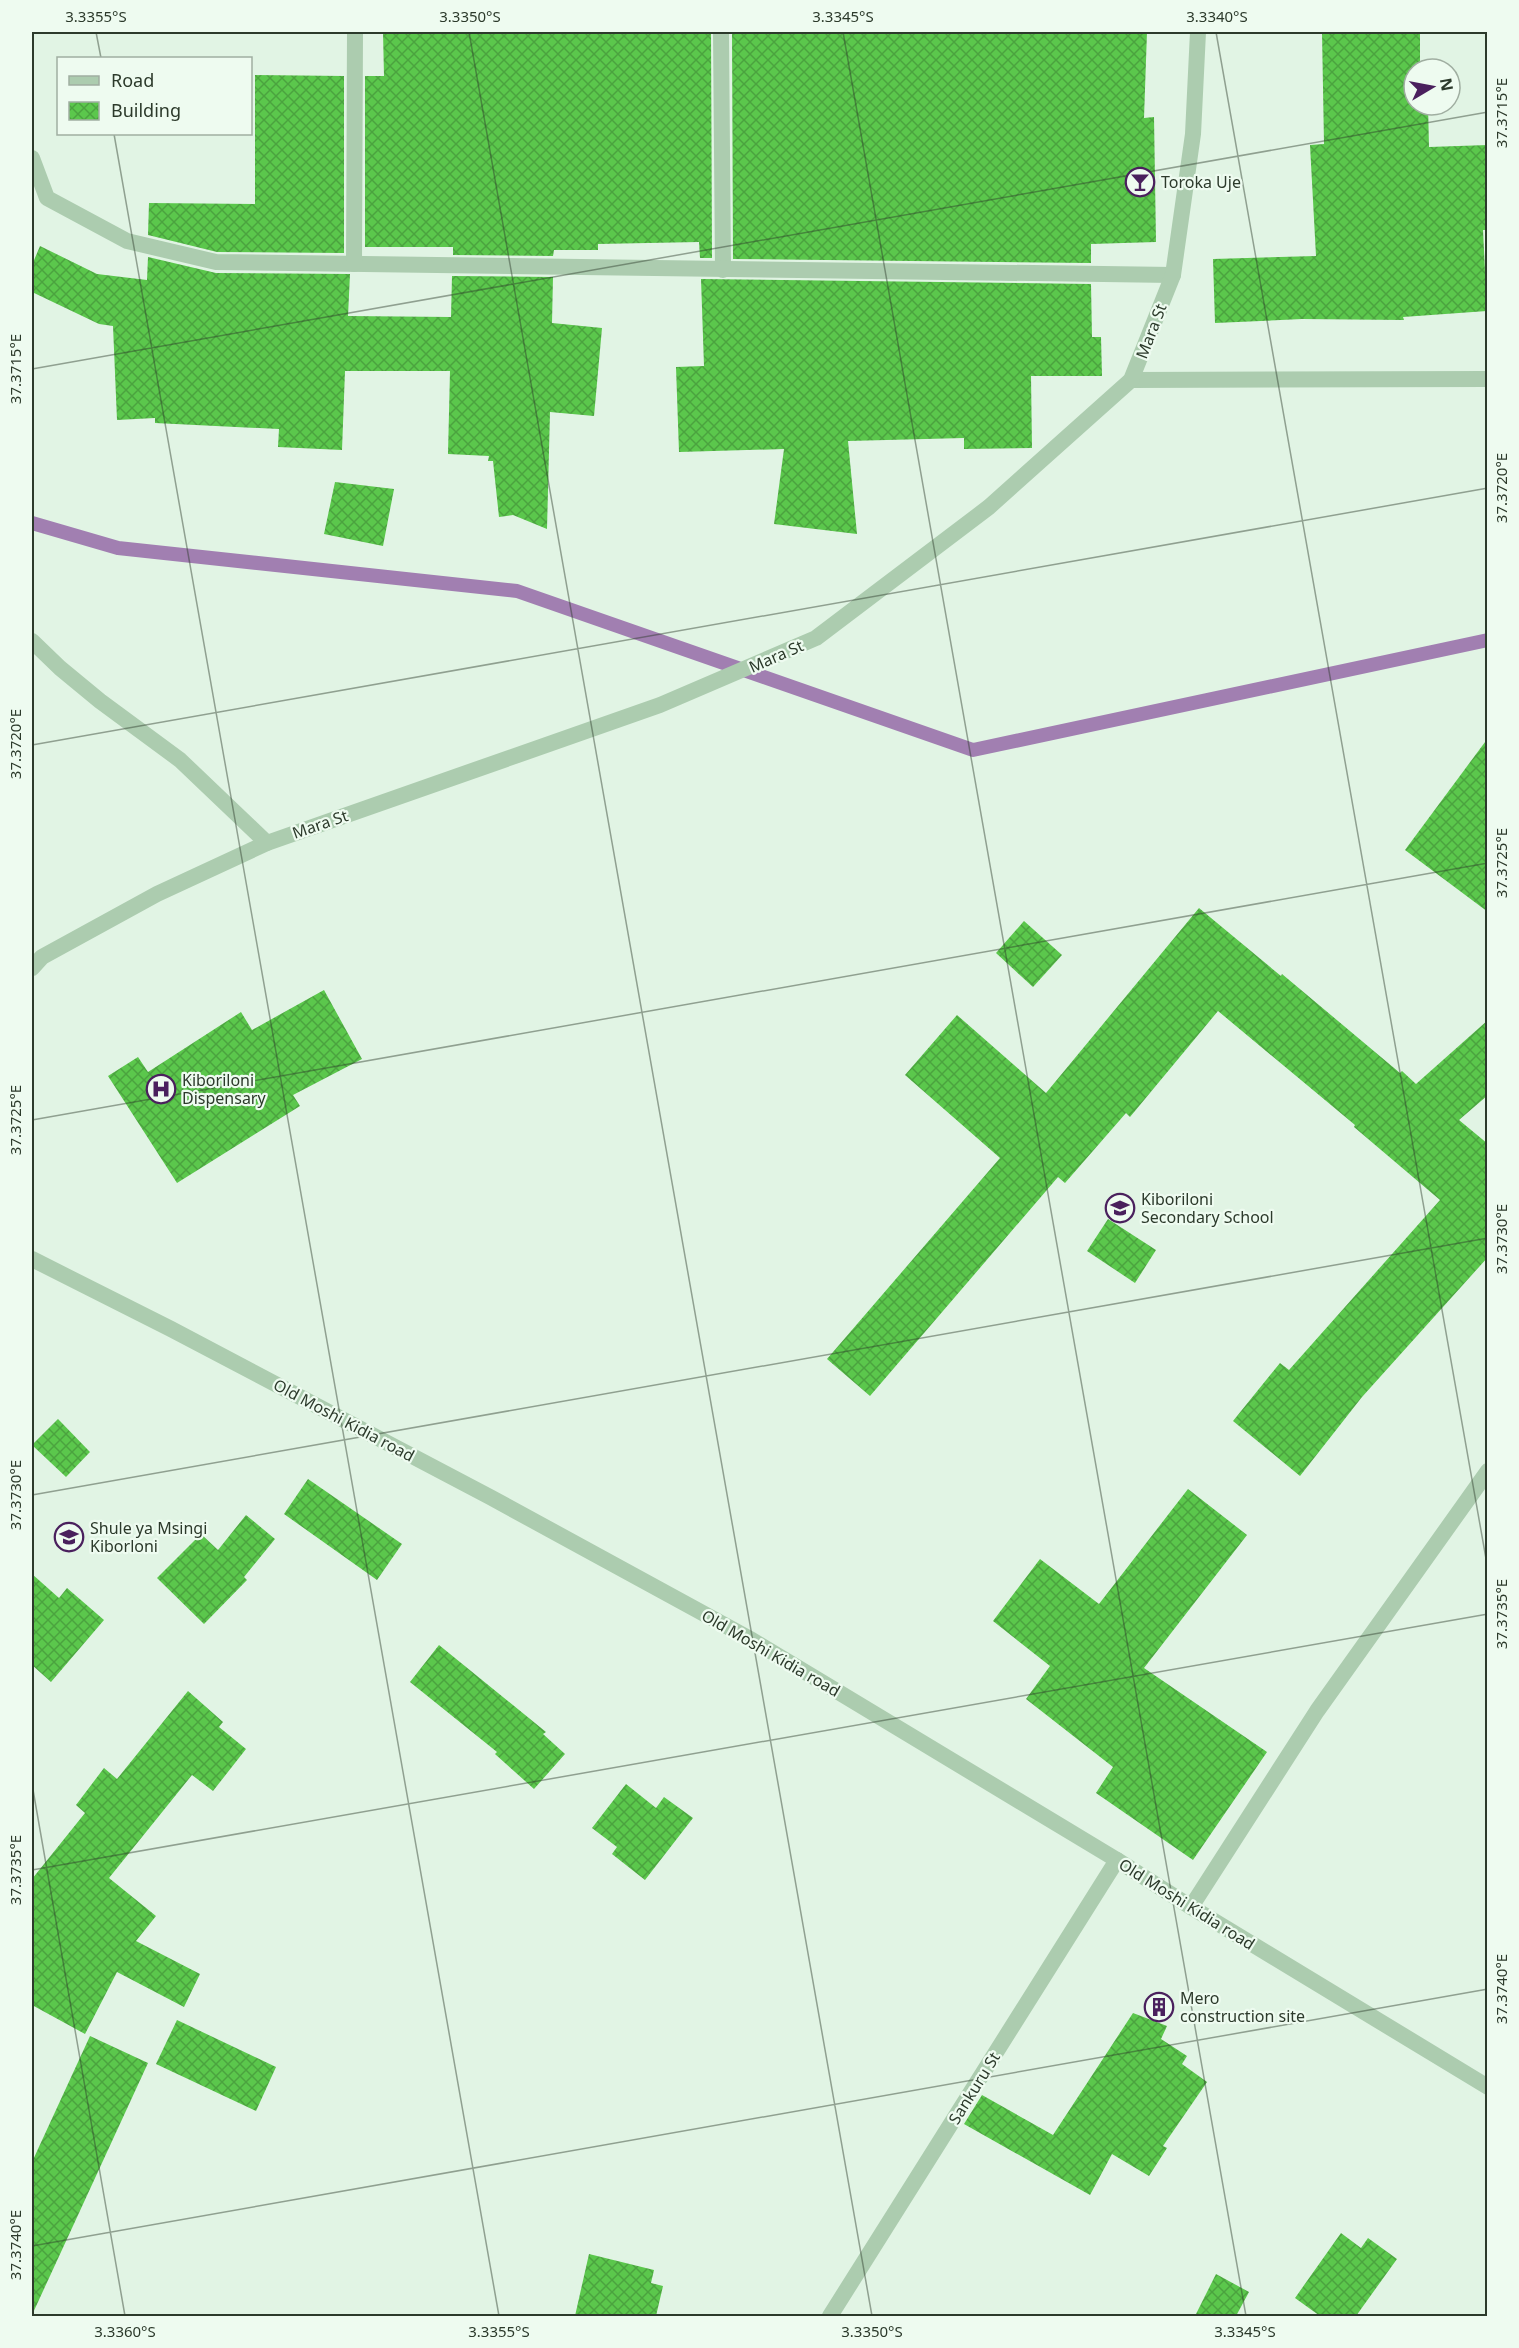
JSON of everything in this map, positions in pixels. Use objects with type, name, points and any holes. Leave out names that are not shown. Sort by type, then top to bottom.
[{"type":"street","points":[[354,32],[354,264]]},
{"type":"street","points":[[721,32],[723,270]]},
{"type":"street","name":"Mara St","points":[[32,968],[42,957],[157,894],[267,843],[660,705],[816,638],[990,507],[1131,380],[1173,275],[1193,134],[1198,32]]},
{"type":"street","points":[[32,158],[47,198],[127,241],[216,262],[1173,275]]},
{"type":"street","points":[[1131,380],[1488,379]]},
{"type":"street","points":[[32,641],[92,694],[180,760],[267,843]]},
{"type":"street","name":"Old Moshi Kidia road","points":[[32,1259],[171,1329],[479,1491],[752,1640],[1118,1860],[1191,1907],[1488,2087]]},
{"type":"street","points":[[1191,1907],[1317,1711],[1488,1471]]},
{"type":"street","name":"Sankuru St","points":[[830,2316],[1118,1860]]},
{"type":"building","points":[[383,32],[711,32],[712,258],[700,258],[699,242],[598,244],[598,250],[554,250],[553,256],[453,255],[453,247],[365,247],[365,76],[384,76]]},
{"type":"building","points":[[732,32],[1147,32],[1144,118],[1154,117],[1156,242],[1091,244],[1091,263],[733,259]]},
{"type":"building","points":[[1322,32],[1420,32],[1420,57],[1402,57],[1402,117],[1428,117],[1429,147],[1488,145],[1488,230],[1483,230],[1487,311],[1403,317],[1404,320],[1302,319],[1215,323],[1213,259],[1316,256],[1310,145],[1324,144]]},
{"type":"building","points":[[255,75],[344,76],[344,253],[217,252],[148,235],[149,203],[255,204]]},
{"type":"building","points":[[40,246],[97,274],[147,280],[148,257],[216,273],[350,274],[348,316],[451,317],[452,276],[553,277],[552,323],[602,328],[594,416],[550,412],[547,529],[513,515],[499,517],[493,461],[488,461],[489,456],[448,454],[450,371],[345,371],[342,450],[278,447],[279,429],[155,423],[155,418],[117,420],[113,326],[99,324],[32,292],[32,265]]},
{"type":"building","points":[[701,279],[1091,284],[1092,337],[1101,337],[1102,376],[1031,376],[1032,448],[964,449],[964,438],[848,441],[857,534],[774,524],[784,449],[679,452],[676,367],[704,366]]},
{"type":"building","points":[[335,482],[394,489],[383,546],[324,534]]},
{"type":"building","points":[[1488,738],[1488,912],[1405,850]]},
{"type":"building","points":[[1199,908],[1416,1084],[1488,1020],[1488,1095],[1459,1120],[1488,1144],[1488,1257],[1362,1397],[1300,1476],[1233,1421],[1280,1363],[1289,1370],[1440,1200],[1354,1127],[1355,1125],[1218,1011],[1130,1117],[1126,1113],[1065,1183],[1058,1177],[870,1396],[827,1359],[1000,1158],[905,1075],[957,1015],[1046,1093]]},
{"type":"building","points":[[1024,921],[1062,955],[1033,987],[996,953]]},
{"type":"building","name":"Kiboriloni Dispensary","points":[[324,990],[362,1059],[293,1095],[300,1106],[177,1183],[108,1076],[138,1057],[148,1072],[241,1012],[252,1030]]},
{"type":"building","points":[[1108,1219],[1156,1250],[1135,1283],[1087,1251]]},
{"type":"building","points":[[58,1419],[90,1452],[66,1477],[32,1445]]},
{"type":"building","points":[[308,1479],[402,1544],[377,1580],[284,1514]]},
{"type":"building","points":[[1188,1489],[1247,1535],[1144,1668],[1267,1752],[1193,1860],[1096,1793],[1113,1767],[1026,1699],[1050,1666],[993,1621],[1040,1559],[1099,1604]]},
{"type":"building","points":[[246,1515],[275,1539],[244,1577],[247,1580],[204,1624],[157,1578],[201,1534],[218,1550]]},
{"type":"building","points":[[32,1574],[59,1598],[67,1588],[104,1620],[51,1682],[32,1665]]},
{"type":"building","points":[[439,1645],[546,1732],[543,1734],[565,1754],[534,1789],[495,1754],[497,1752],[410,1682]]},
{"type":"building","points":[[188,1691],[223,1722],[219,1727],[246,1749],[213,1791],[192,1775],[109,1878],[156,1916],[136,1941],[200,1974],[184,2007],[117,1972],[85,2034],[32,2005],[32,1879],[85,1813],[76,1805],[104,1768],[117,1779]]},
{"type":"building","points":[[626,1784],[656,1808],[664,1797],[693,1818],[645,1880],[612,1854],[617,1847],[592,1828]]},
{"type":"building","points":[[1133,2013],[1167,2026],[1161,2039],[1187,2056],[1182,2064],[1207,2082],[1163,2146],[1167,2148],[1149,2176],[1112,2154],[1090,2195],[964,2124],[982,2095],[1053,2135]]},
{"type":"building","points":[[177,2020],[276,2067],[256,2111],[156,2064]]},
{"type":"building","points":[[90,2036],[148,2063],[32,2315],[32,2162]]},
{"type":"building","points":[[1341,2233],[1361,2248],[1368,2238],[1397,2259],[1356,2316],[1320,2316],[1295,2298]]},
{"type":"building","points":[[589,2254],[654,2270],[651,2283],[663,2286],[656,2316],[575,2316]]},
{"type":"building","points":[[1216,2274],[1249,2292],[1236,2316],[1195,2316]]},
{"type":"waterway","points":[[32,523],[118,548],[517,591],[973,750],[1488,640]]},
{"type":"place","name":"Toroka Uje","points":[[1140,182]]},
{"type":"place","name":"Kiboriloni Dispensary","points":[[161,1089]]},
{"type":"place","name":"Kiboriloni Secondary School","points":[[1120,1208]]},
{"type":"place","name":"Shule ya Msingi Kiborloni","points":[[69,1537]]},
{"type":"place","name":"Mero construction site","points":[[1159,2007]]}]
